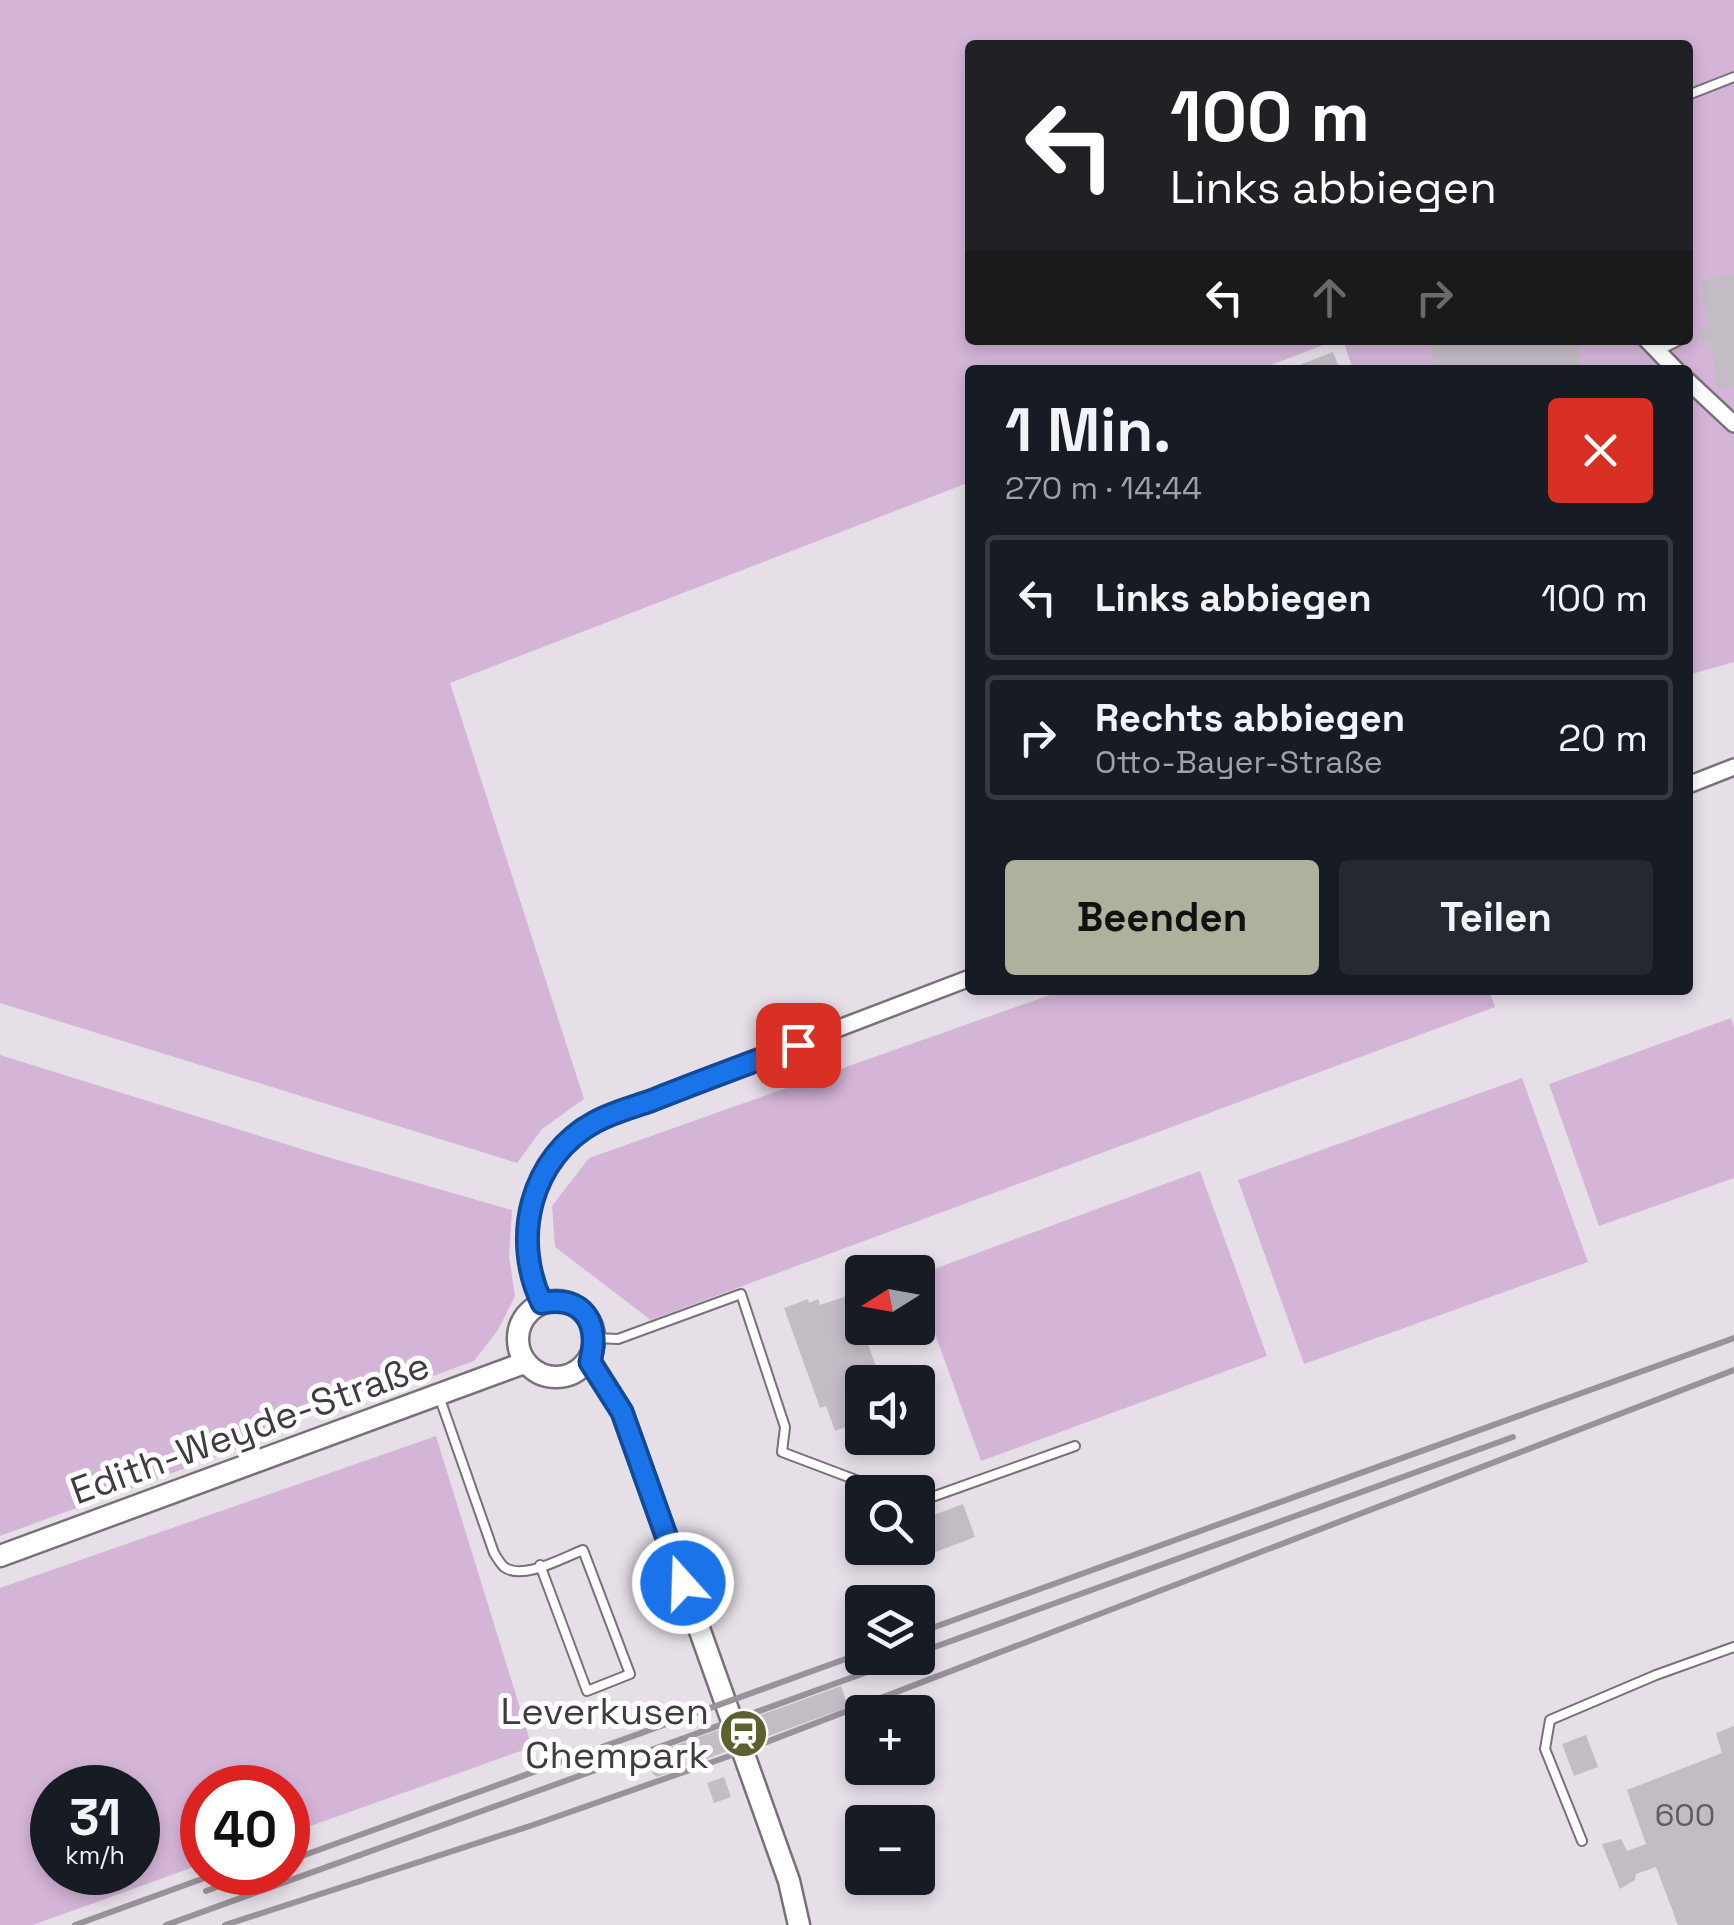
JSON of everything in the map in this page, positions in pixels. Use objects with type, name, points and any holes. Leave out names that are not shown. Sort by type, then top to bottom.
[{"type":"street","points":[[1651,346],[1671,365]]},
{"type":"street","points":[[1693,386],[1734,424]]},
{"type":"street","points":[[1693,783],[1734,767]]},
{"type":"street","points":[[542,1303],[531,1272],[526,1227],[535,1187],[562,1150],[593,1122],[965,980]]},
{"type":"street","points":[[590,1362],[564,1376],[547,1376],[524,1363],[518,1333],[526,1316],[542,1303],[554,1301],[574,1305],[591,1322],[594,1338],[590,1362],[622,1412],[777,1846],[799,1925]]},
{"type":"street","name":"Edith-Weyde-Straße","points":[[0,1556],[524,1363]]},
{"type":"lane","points":[[1693,93],[1734,77]]},
{"type":"lane","points":[[594,1338],[618,1339],[741,1294],[785,1427],[782,1452],[845,1476]]},
{"type":"lane","points":[[439,1396],[494,1554],[505,1568],[521,1572],[540,1565],[584,1550],[630,1674],[587,1691],[540,1565]]},
{"type":"lane","points":[[935,1496],[1075,1446]]},
{"type":"lane","points":[[1582,1842],[1546,1749],[1550,1720],[1656,1674],[1734,1647]]},
{"type":"shaded area","points":[[0,0],[1734,0],[1734,662],[1693,674],[1693,365],[1351,365],[1345,345],[1693,345],[1693,40],[965,40],[965,345],[1323,345],[1271,365],[965,365],[965,484],[450,683],[584,1099],[542,1129],[517,1163],[0,1003]]},
{"type":"shaded area","points":[[1050,995],[1491,995],[1495,1007],[651,1320],[555,1247],[552,1206],[589,1158]]},
{"type":"shaded area","points":[[1731,1018],[1734,1178],[1599,1226],[1549,1084]]},
{"type":"shaded area","points":[[0,1055],[512,1210],[509,1256],[515,1296],[498,1330],[474,1361],[403,1387],[333,1400],[282,1420],[254,1443],[0,1536]]},
{"type":"shaded area","points":[[1522,1078],[1588,1262],[1304,1364],[1238,1180]]},
{"type":"shaded area","points":[[1200,1171],[1267,1356],[981,1461],[935,1334],[935,1269]]},
{"type":"shaded area","points":[[436,1436],[532,1747],[310,1826],[310,1765],[180,1765],[180,1872],[160,1879],[160,1765],[30,1765],[30,1895],[116,1895],[33,1925],[0,1925],[0,1588]]},
{"type":"building","points":[[1734,274],[1734,386],[1718,389],[1710,341],[1701,342],[1699,329],[1708,328],[1700,280]]},
{"type":"building","points":[[1431,345],[1578,345],[1581,365],[1434,365]]},
{"type":"building","points":[[1333,352],[1338,365],[1299,365]]},
{"type":"building","points":[[845,1297],[845,1345],[868,1345],[876,1365],[845,1365],[845,1427],[835,1431],[826,1406],[820,1408],[784,1308],[808,1299],[809,1303],[818,1299],[820,1305]]},
{"type":"building","points":[[963,1504],[975,1537],[935,1552],[935,1515]]},
{"type":"building","points":[[841,1686],[845,1698],[845,1708],[657,1777],[649,1755]]},
{"type":"building","points":[[1734,1726],[1734,1925],[1678,1925],[1656,1867],[1636,1874],[1635,1880],[1620,1889],[1602,1844],[1621,1839],[1627,1851],[1646,1844],[1627,1790],[1722,1753],[1716,1733]]},
{"type":"building","points":[[1586,1735],[1598,1767],[1574,1776],[1562,1744]]},
{"type":"building","points":[[724,1777],[731,1797],[714,1803],[707,1783]]},
{"type":"railway","points":[[935,1627],[1734,1338]]},
{"type":"railway","points":[[225,1925],[533,1825],[738,1753],[1734,1370]]},
{"type":"railway","points":[[935,1647],[1513,1437]]},
{"type":"railway","points":[[310,1853],[845,1659]]},
{"type":"railway","points":[[166,1925],[859,1675]]},
{"type":"railway","points":[[75,1925],[180,1887]]},
{"type":"place","name":"Leverkusen Chempark","points":[[744,1733]]},
{"type":"route","points":[[683,1583],[622,1412],[612,1390],[590,1362],[594,1348],[591,1322],[568,1302],[542,1303],[531,1272],[526,1227],[535,1187],[544,1171],[593,1122],[798,1045]]}]
